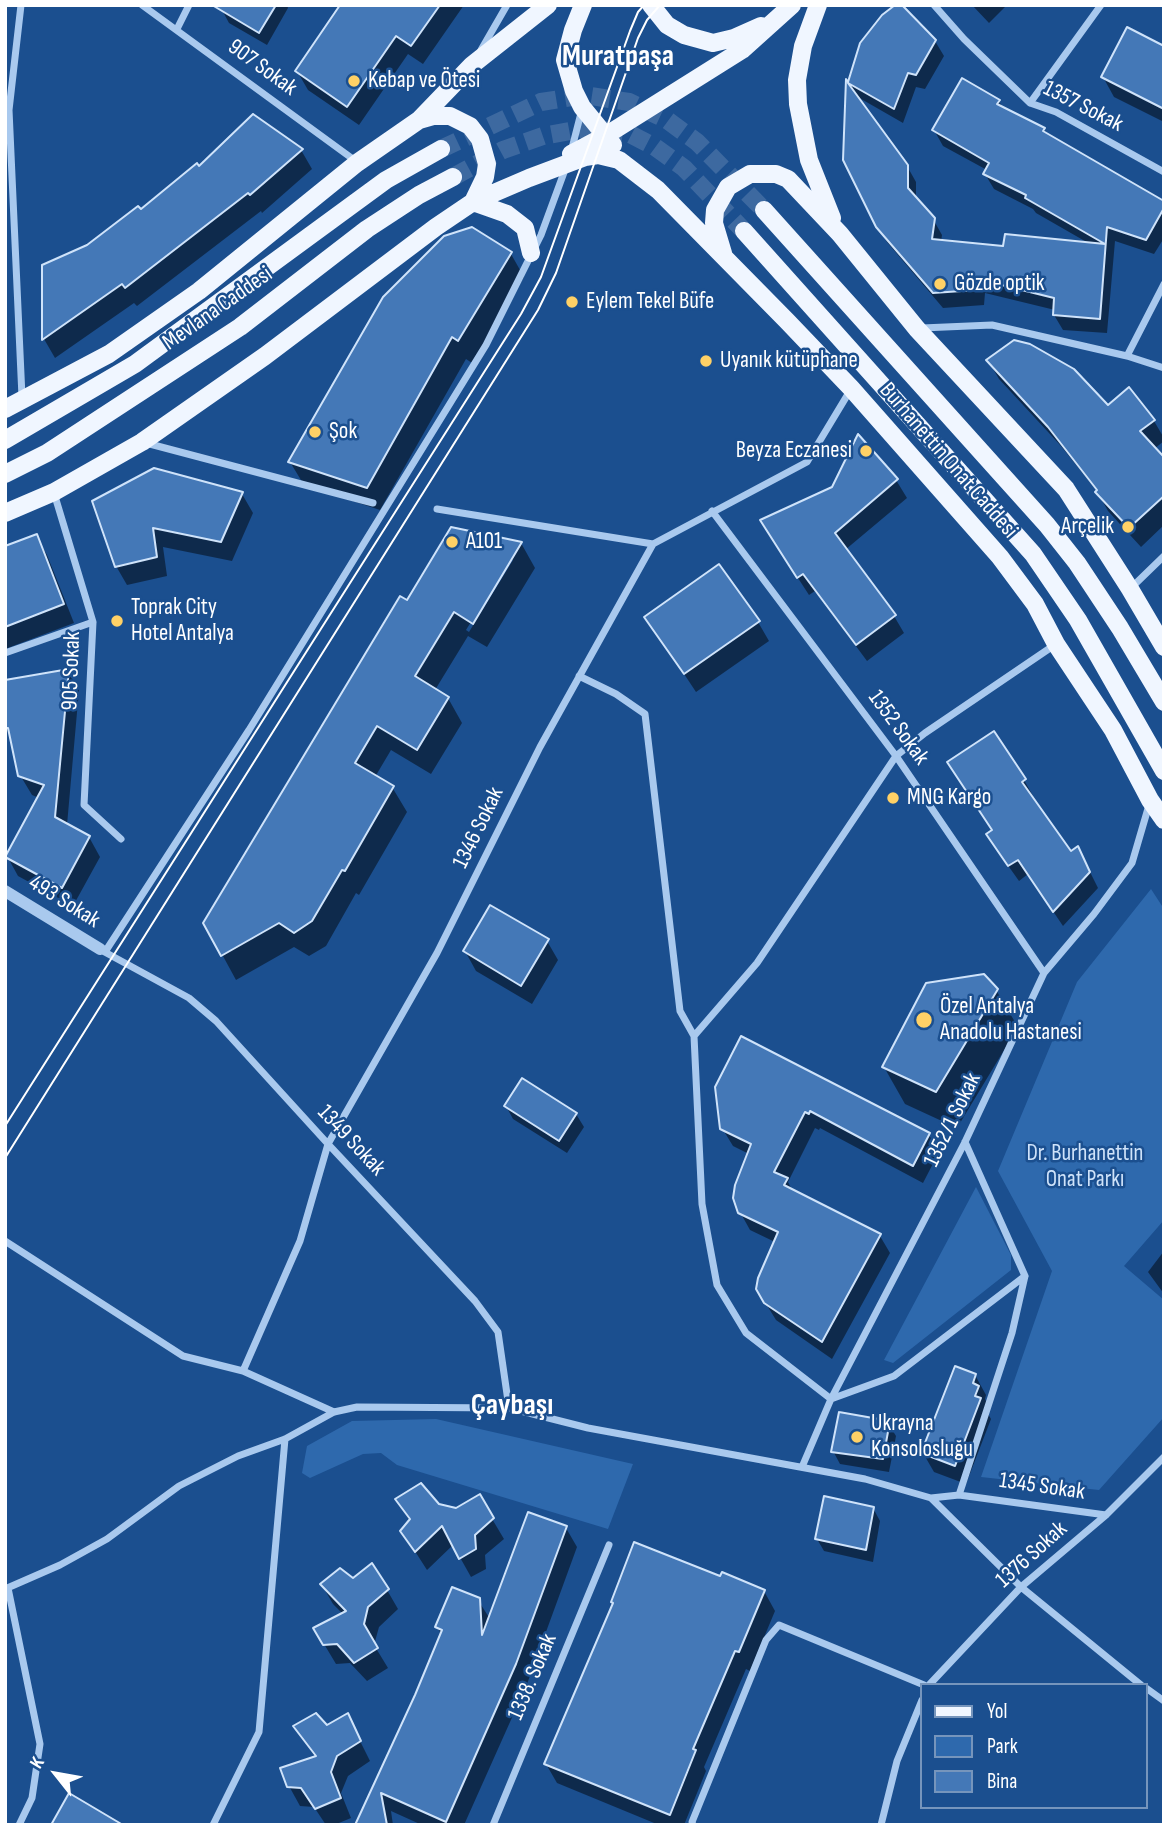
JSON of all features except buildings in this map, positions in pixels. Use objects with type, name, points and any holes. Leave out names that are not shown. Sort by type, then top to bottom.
[{"type":"main road","points":[[14,405],[108,354],[199,291],[357,163],[419,120],[472,65],[548,5]]},
{"type":"main road","points":[[583,5],[565,60],[574,91],[582,107],[641,176]]},
{"type":"main road","points":[[651,5],[667,25],[684,35],[713,43],[734,38],[777,18]]},
{"type":"main road","points":[[5,513],[54,492],[142,442],[265,356],[473,202],[569,159],[742,50],[792,5]]},
{"type":"main road","points":[[818,5],[803,46],[797,80],[799,104],[809,160],[822,197],[840,234]]},
{"type":"main road","points":[[419,120],[433,116],[450,116],[470,127],[480,139],[487,164],[485,177],[473,202]]},
{"type":"main road","name":"Mevlana Caddesi","points":[[5,440],[135,364],[386,180],[441,149]]},
{"type":"main road","points":[[569,159],[598,155],[619,160],[641,176]]},
{"type":"main road","points":[[724,258],[714,223],[715,210],[728,187],[751,174],[776,174],[788,179],[840,234],[918,329],[1066,489],[1164,647]]},
{"type":"main road","name":"Burhanettin Onat Caddesi","points":[[641,176],[851,388],[1000,557],[1035,604],[1056,644],[1113,730],[1150,800],[1164,820]]},
{"type":"main road","name":"Mevlana Caddesi","points":[[5,474],[47,453],[229,334],[367,229],[419,195],[453,177]]},
{"type":"main road","points":[[473,202],[507,214],[525,228],[531,253]]},
{"type":"main road","name":"Burhanettin Onat Caddesi","points":[[764,210],[1047,525],[1077,563],[1164,702]]},
{"type":"main road","name":"Burhanettin Onat Caddesi","points":[[744,231],[1033,554],[1078,620],[1164,771]]},
{"type":"street","points":[[14,405],[9,110],[21,5]]},
{"type":"street","name":"907 Sokak","points":[[142,5],[357,163]]},
{"type":"street","points":[[177,29],[189,5]]},
{"type":"street","points":[[472,65],[507,5]]},
{"type":"street","name":"1357 Sokak","points":[[934,5],[964,39],[1030,103],[1055,112],[1164,172]]},
{"type":"street","points":[[1030,103],[1101,5]]},
{"type":"street","points":[[103,951],[249,730],[486,345],[531,253],[569,159],[582,107]]},
{"type":"street","points":[[1127,356],[1164,284]]},
{"type":"street","points":[[918,329],[992,325],[1127,356],[1164,368]]},
{"type":"street","points":[[437,509],[653,544],[807,462],[851,388]]},
{"type":"street","points":[[142,442],[373,503]]},
{"type":"street","name":"905 Sokak","points":[[54,492],[93,622],[84,805],[121,839]]},
{"type":"street","name":"1352 Sokak","points":[[712,511],[895,756],[1044,973]]},
{"type":"street","name":"1346 Sokak","points":[[243,1371],[300,1241],[328,1144],[437,953],[579,676],[653,544]]},
{"type":"street","points":[[1130,589],[1164,556]]},
{"type":"street","points":[[5,653],[93,622]]},
{"type":"street","points":[[694,1036],[757,963],[895,756],[1056,644]]},
{"type":"street","points":[[579,676],[616,694],[645,714],[680,1011],[694,1036],[702,1204],[718,1285],[746,1334],[831,1399],[894,1376],[1025,1276]]},
{"type":"street","name":"1352/1 Sokak","points":[[802,1467],[831,1399],[965,1142],[1044,973],[1094,914],[1132,863],[1150,800]]},
{"type":"street","name":"493 Sokak","points":[[5,891],[103,951]]},
{"type":"street","name":"1349 Sokak","points":[[103,951],[189,998],[207,1013],[475,1301],[498,1332],[509,1408]]},
{"type":"street","points":[[959,1495],[1012,1333],[1025,1276],[965,1142]]},
{"type":"street","points":[[5,1241],[183,1356],[243,1371],[334,1412]]},
{"type":"street","points":[[19,1825],[32,1798],[40,1744],[7,1588],[60,1565],[107,1539],[179,1486],[238,1456],[285,1439],[334,1412],[358,1407],[509,1408],[588,1427],[865,1479],[931,1498],[1021,1587],[1139,1683]]},
{"type":"street","points":[[214,1825],[259,1732],[285,1439]]},
{"type":"street","name":"1376 Sokak","points":[[928,1683],[1021,1587],[1106,1515],[1164,1457]]},
{"type":"street","name":"1345 Sokak","points":[[931,1498],[959,1495],[1106,1515]]},
{"type":"street","name":"1338. Sokak","points":[[493,1825],[609,1545]]},
{"type":"street","points":[[693,1825],[766,1640],[779,1625],[921,1683]]},
{"type":"street","points":[[1148,1690],[1164,1702]]},
{"type":"street","points":[[881,1825],[897,1761],[920,1704]]},
{"type":"green space","name":"Dr. Burhanettin Onat Parkı","points":[[1151,889],[1164,909],[1164,1220],[1124,1266],[1164,1300],[1164,1417],[1099,1490],[981,1477],[1052,1271],[998,1171],[1077,982]]},
{"type":"green space","points":[[976,1187],[1011,1255],[1011,1270],[893,1363],[884,1360]]},
{"type":"green space","points":[[436,1419],[633,1464],[608,1529],[397,1465],[381,1453],[363,1454],[310,1478],[302,1473],[307,1446],[352,1421]]},
{"type":"tunnel","points":[[441,149],[541,102],[584,95],[629,102],[667,120],[697,142],[764,210]]},
{"type":"tunnel","points":[[453,177],[503,150],[543,136],[586,128],[628,133],[655,147],[684,168],[744,231]]},
{"type":"tram line","points":[[5,1126],[521,314],[541,277],[630,31],[644,5]]},
{"type":"tram line","points":[[5,1158],[538,310],[556,273],[638,38],[647,20],[660,5]]},
{"type":"place","name":"Kebap ve Ötesi","points":[[354,81]]},
{"type":"place","name":"Gözde optik","points":[[940,284]]},
{"type":"place","name":"Eylem Tekel Büfe","points":[[572,302]]},
{"type":"place","name":"Uyanık kütüphane","points":[[706,361]]},
{"type":"place","name":"Şok","points":[[315,432]]},
{"type":"place","name":"Beyza Eczanesi","points":[[866,451]]},
{"type":"place","name":"Arçelik","points":[[1128,527]]},
{"type":"place","name":"A101","points":[[452,542]]},
{"type":"place","name":"Toprak City Hotel Antalya","points":[[117,621]]},
{"type":"place","name":"MNG Kargo","points":[[893,798]]},
{"type":"place","name":"Özel Antalya Anadolu Hastanesi","points":[[924,1020]]},
{"type":"place","name":"Ukrayna Konsolosluğu","points":[[857,1437]]},
{"type":"district","name":"Muratpaşa","points":[[618,57]]},
{"type":"district","name":"Çaybaşı","points":[[512,1406]]}]
